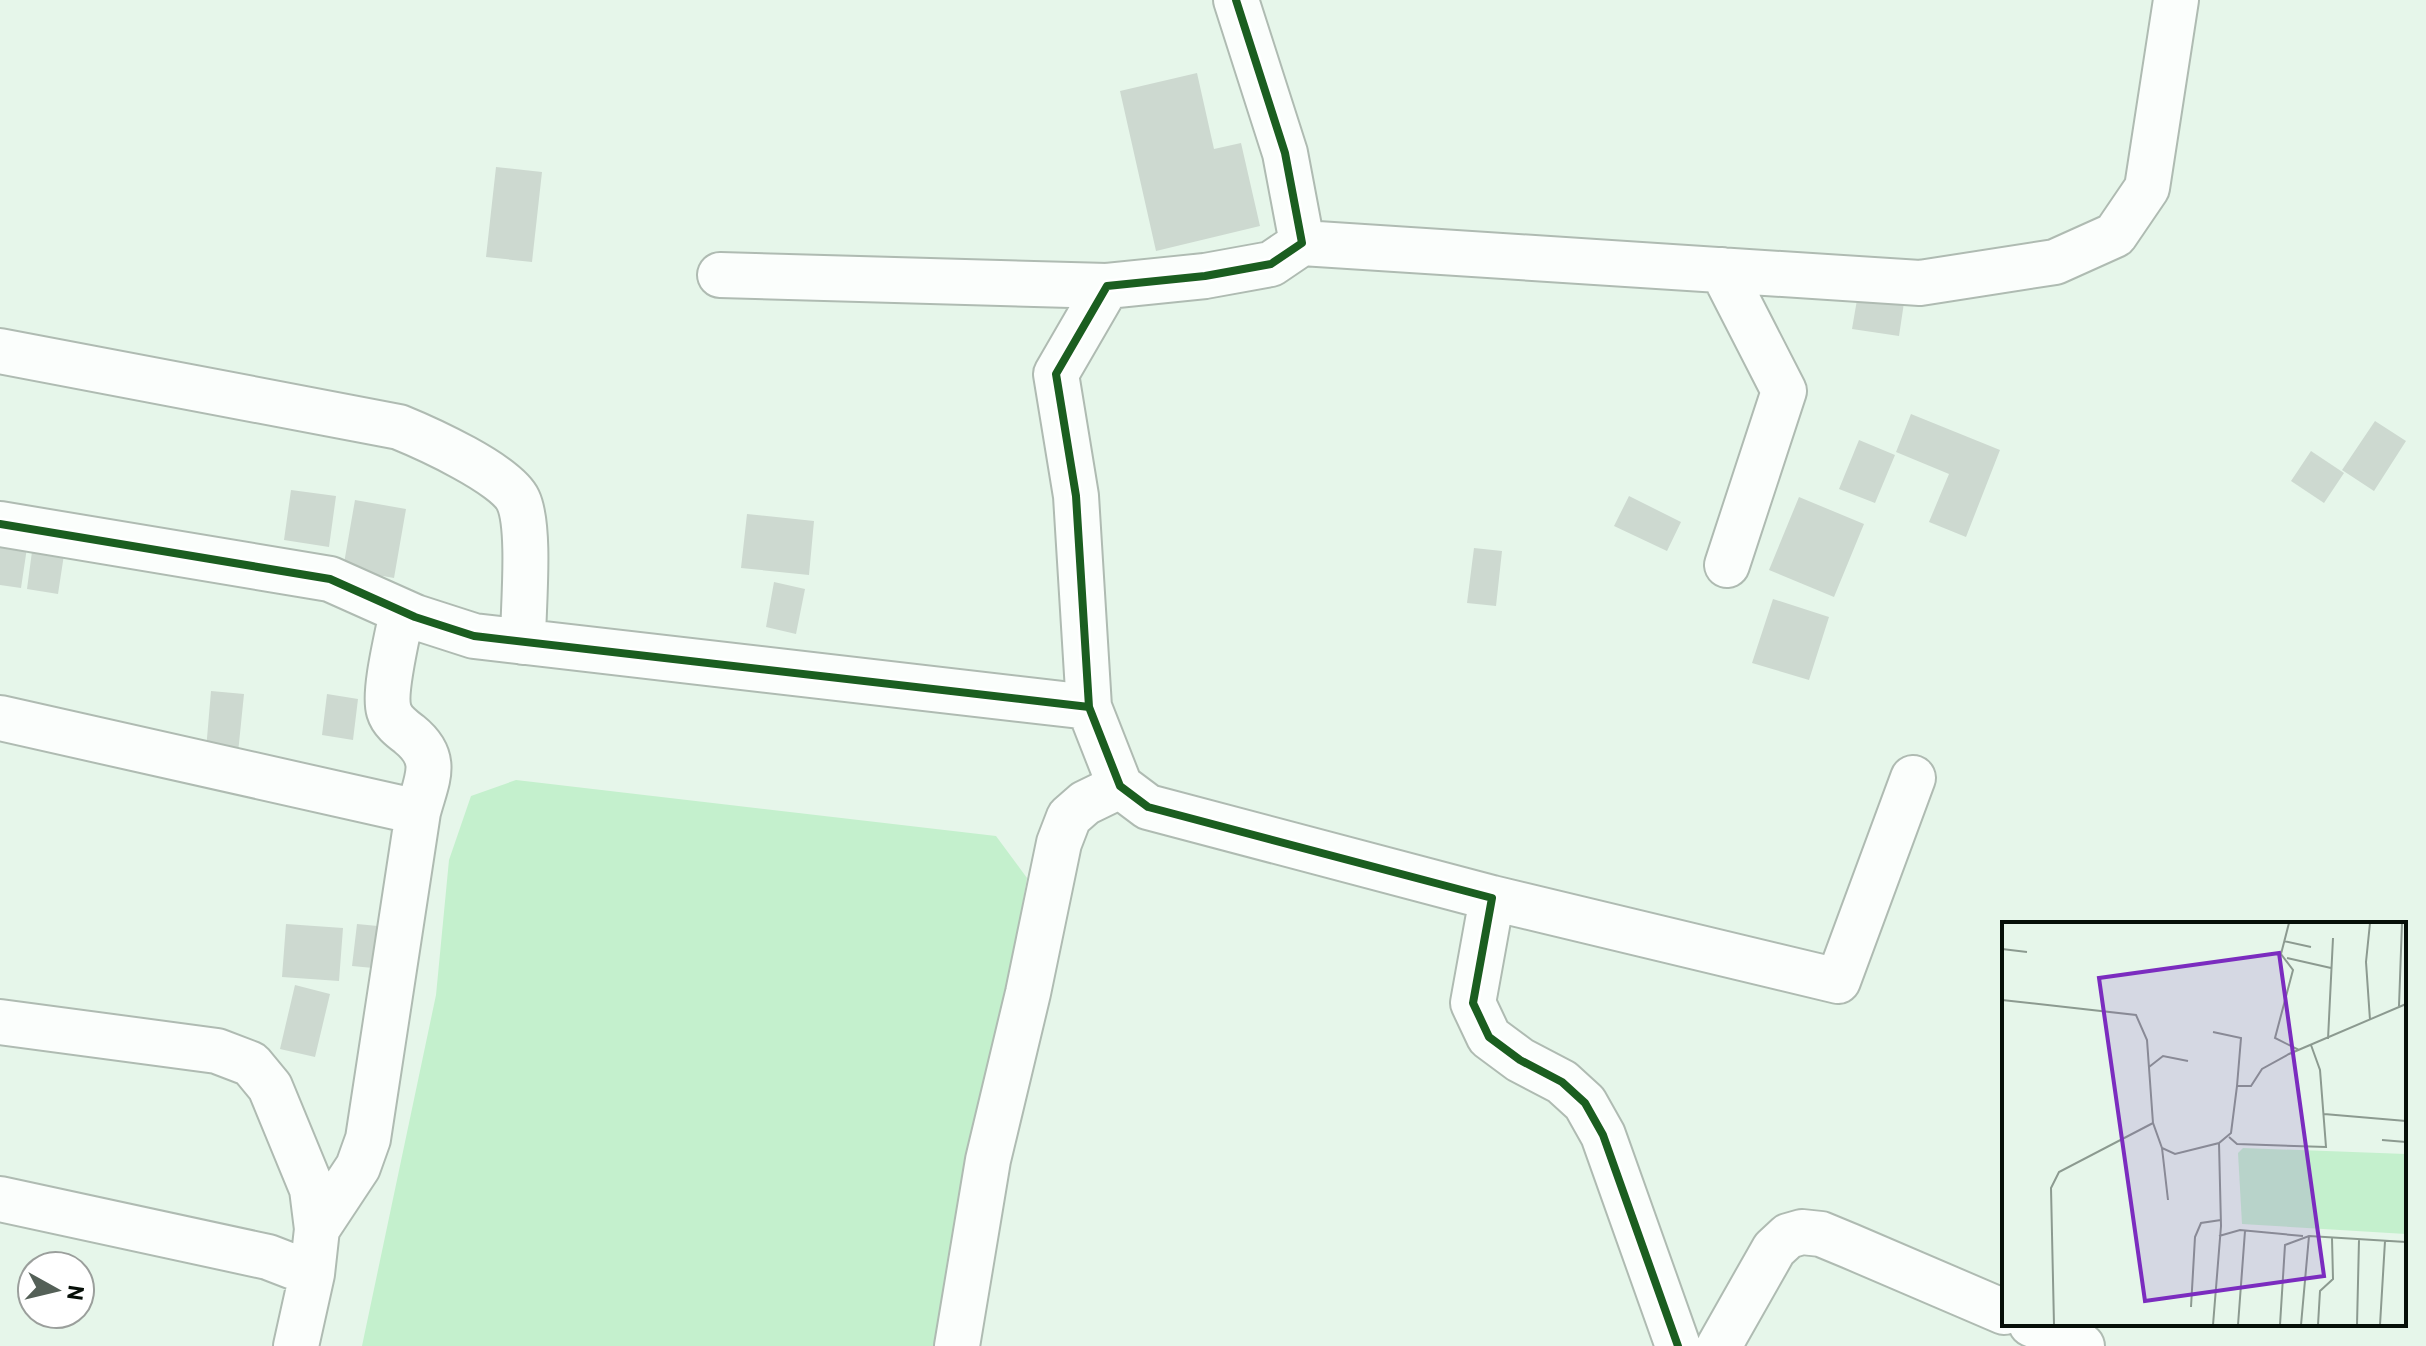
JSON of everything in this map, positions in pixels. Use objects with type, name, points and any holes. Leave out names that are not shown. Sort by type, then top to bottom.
[{"type":"street","points":[[1236,0],[1285,153],[1302,243]]},
{"type":"street","points":[[720,275],[1107,286],[1205,276],[1271,264],[1302,243],[1920,283],[2055,262],[2115,235],[2147,188],[2176,0]]},
{"type":"street","points":[[1722,270],[1784,391],[1727,565]]},
{"type":"street","points":[[1107,286],[1056,374],[1076,496],[1089,707],[1120,786],[1148,807],[1492,898],[1838,981],[1913,778]]},
{"type":"street","points":[[0,351],[399,427],[437,444],[496,477],[517,498],[524,520],[523,642]]},
{"type":"street","points":[[0,524],[330,579],[402,612],[474,636],[1089,707]]},
{"type":"street","points":[[317,1229],[358,1167],[368,1139],[418,812],[428,775],[429,756],[420,743],[397,725],[388,710],[388,690],[402,612]]},
{"type":"street","points":[[0,718],[418,812]]},
{"type":"street","points":[[957,1346],[988,1160],[1034,966],[1059,843],[1069,817],[1085,803],[1120,786]]},
{"type":"street","points":[[1492,898],[1473,1003],[1489,1037],[1520,1060],[1562,1082],[1585,1103],[1603,1135],[1678,1346]]},
{"type":"street","points":[[0,1022],[217,1051],[251,1064],[270,1087],[312,1189],[317,1229],[312,1274],[296,1346]]},
{"type":"street","points":[[0,1199],[268,1257],[312,1274]]},
{"type":"street","points":[[1719,1346],[1774,1249],[1788,1236],[1802,1232],[1821,1234],[2002,1311]]},
{"type":"street","points":[[2036,1326],[2082,1346]]},
{"type":"shaded area","points":[[516,780],[996,836],[1027,878],[944,1346],[362,1346],[436,995],[449,860],[471,796]]},
{"type":"building","points":[[1197,73],[1214,149],[1241,143],[1260,226],[1156,251],[1120,91]]},
{"type":"building","points":[[496,167],[542,172],[532,262],[486,257]]},
{"type":"building","points":[[1859,288],[1905,296],[1899,336],[1852,329]]},
{"type":"building","points":[[1911,414],[2000,450],[1966,537],[1929,522],[1949,474],[1896,452]]},
{"type":"building","points":[[2375,421],[2406,441],[2374,491],[2342,470]]},
{"type":"building","points":[[1859,440],[1895,455],[1875,503],[1839,489]]},
{"type":"building","points":[[2311,451],[2344,473],[2324,503],[2291,481]]},
{"type":"building","points":[[291,490],[336,496],[329,547],[284,540]]},
{"type":"building","points":[[1629,496],[1681,522],[1667,551],[1614,526]]},
{"type":"building","points":[[1799,497],[1864,524],[1834,597],[1769,570]]},
{"type":"building","points":[[355,500],[406,509],[394,578],[343,569]]},
{"type":"building","points":[[747,514],[814,521],[809,575],[741,568]]},
{"type":"building","points":[[0,537],[28,541],[21,588],[0,585]]},
{"type":"building","points":[[33,544],[65,548],[58,594],[27,589]]},
{"type":"building","points":[[1474,548],[1502,551],[1496,606],[1467,603]]},
{"type":"building","points":[[774,582],[805,589],[796,634],[766,627]]},
{"type":"building","points":[[1773,599],[1829,617],[1809,680],[1752,663]]},
{"type":"building","points":[[211,691],[244,694],[238,753],[206,750]]},
{"type":"building","points":[[327,694],[358,699],[353,740],[322,735]]},
{"type":"building","points":[[286,924],[343,928],[339,981],[282,977]]},
{"type":"building","points":[[357,924],[388,927],[384,969],[352,966]]},
{"type":"building","points":[[295,985],[330,994],[315,1057],[280,1049]]},
{"type":"cycle path","points":[[1236,0],[1285,153],[1302,243],[1271,264],[1205,276],[1107,286],[1056,374],[1076,496],[1089,707],[1120,786],[1148,807],[1492,898],[1473,1003],[1489,1037],[1520,1060],[1562,1082],[1585,1103],[1603,1135],[1678,1346]]},
{"type":"cycle path","points":[[0,524],[330,579],[415,617],[474,636],[1089,707]]}]
